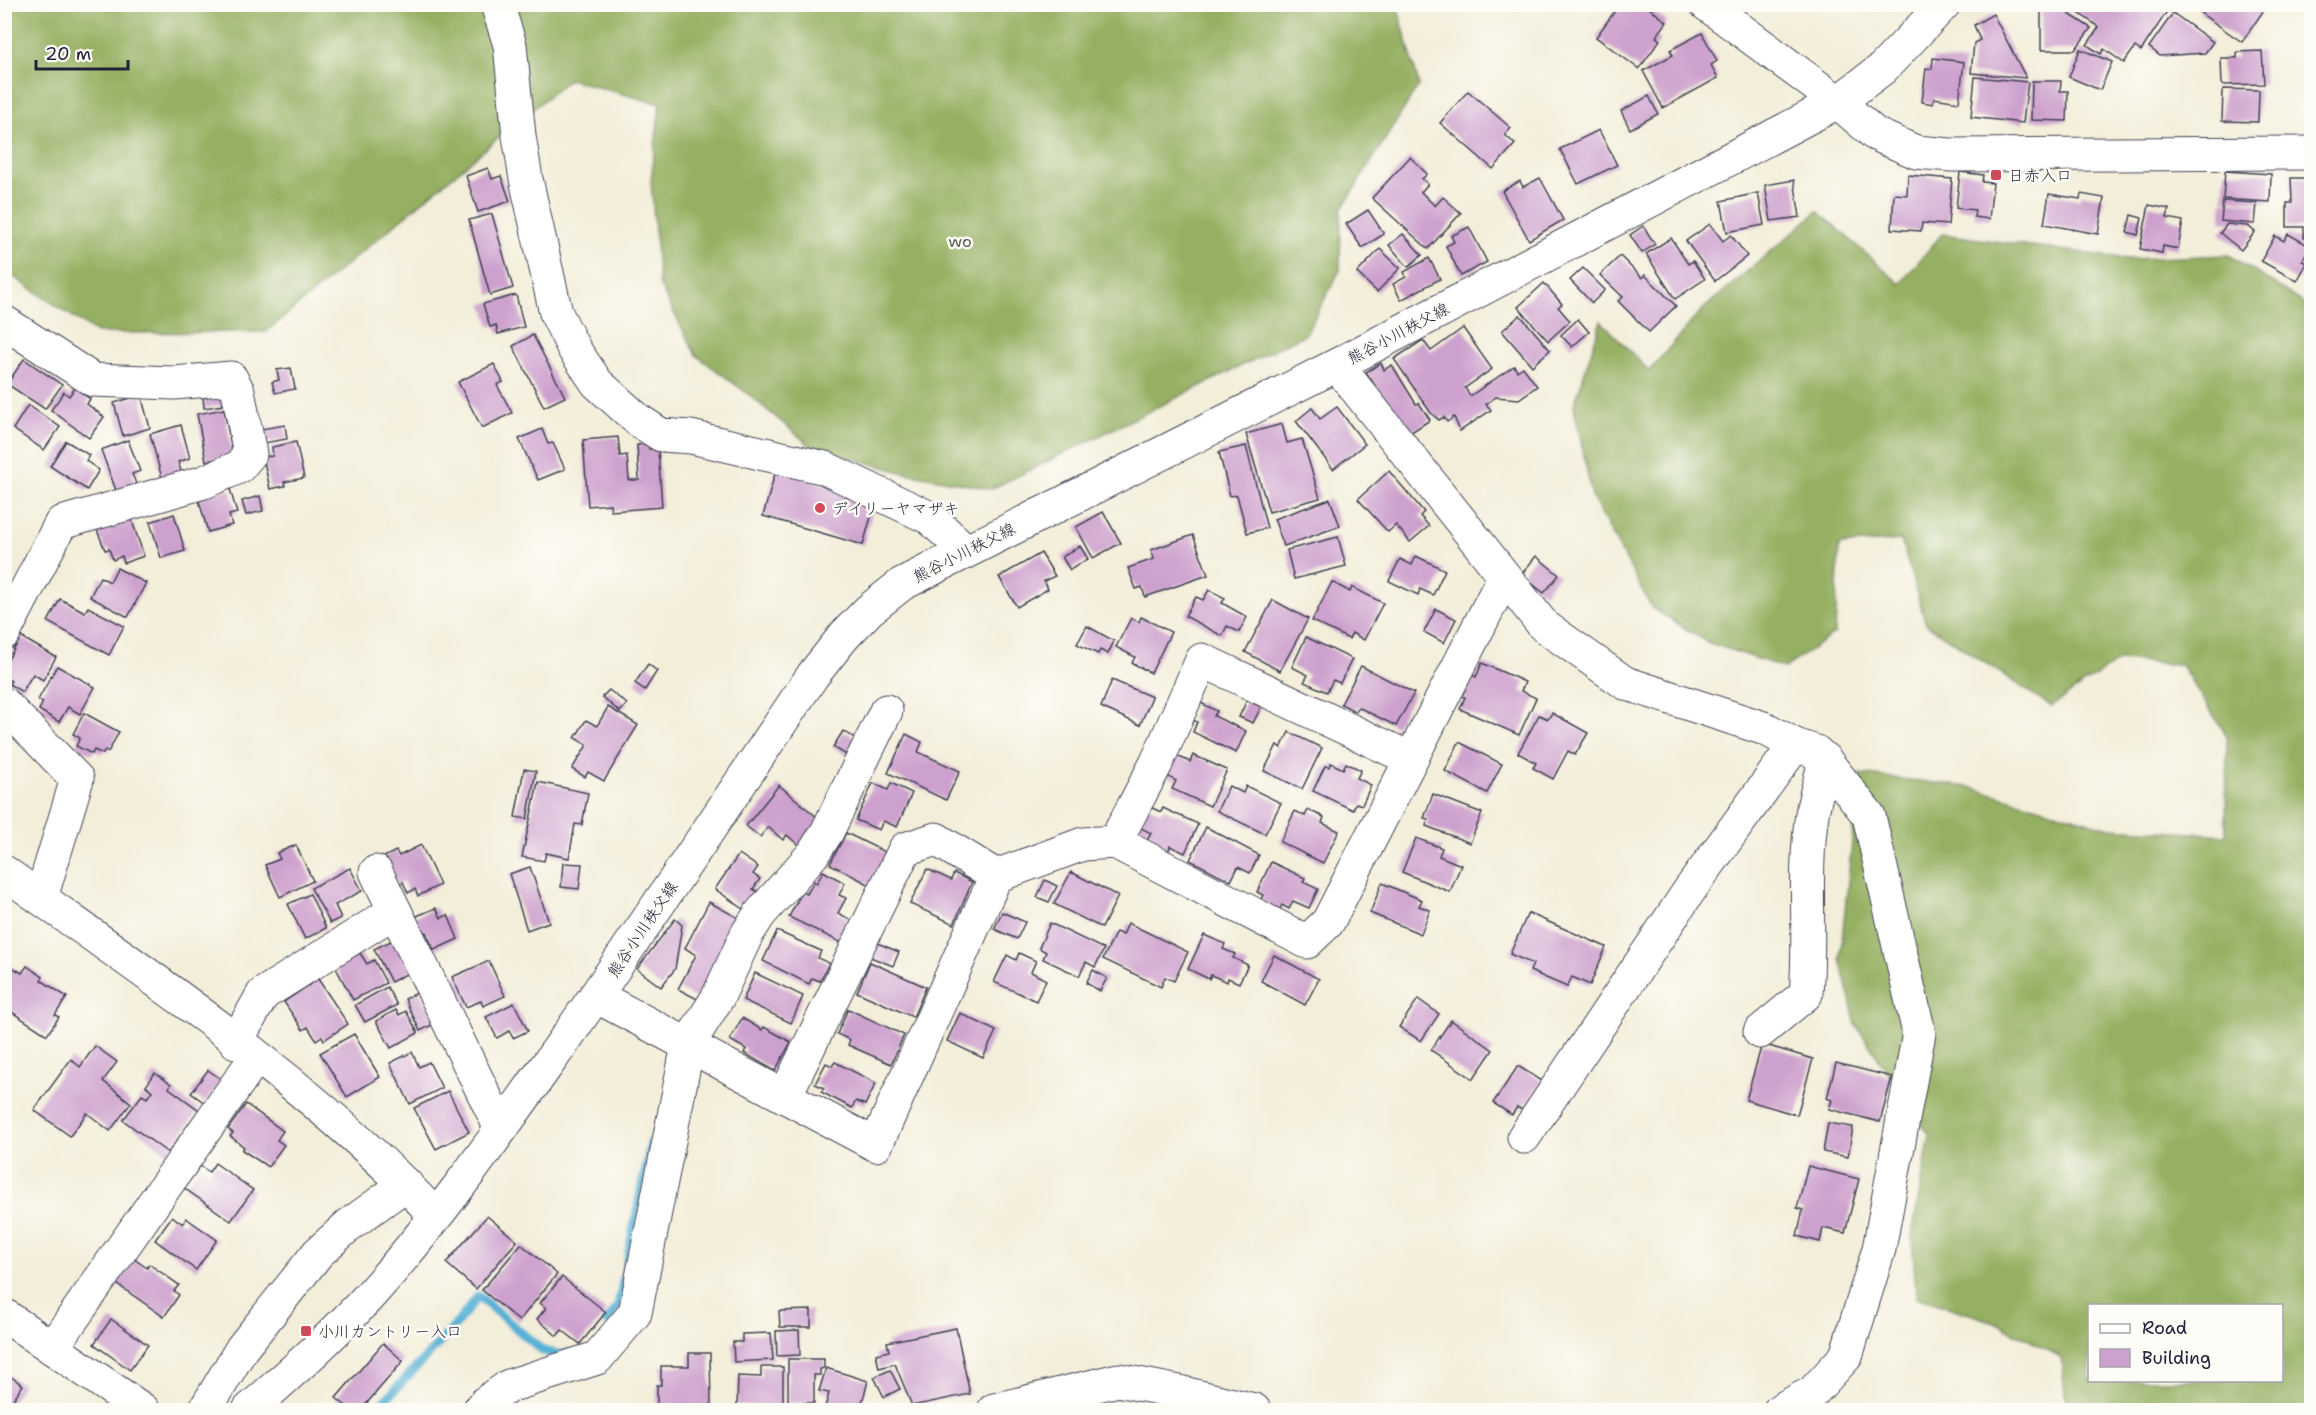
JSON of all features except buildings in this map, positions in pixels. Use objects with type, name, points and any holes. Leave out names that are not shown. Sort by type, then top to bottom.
[{"type":"street","points":[[497,4],[510,45],[519,136],[526,179],[556,313],[574,349],[597,383],[638,420],[661,435],[691,437],[825,468],[930,518],[966,551]]},
{"type":"street","points":[[1706,4],[1838,102],[1875,134],[1916,152],[1951,155],[2312,153]]},
{"type":"street","name":"熊谷小川秩父線","points":[[249,1410],[305,1361],[371,1294],[435,1215],[501,1129],[596,996],[813,675],[844,636],[869,610],[902,584],[1337,365],[1838,102],[1882,69],[1944,4]]},
{"type":"street","points":[[4,322],[93,380],[174,383],[231,378],[238,391],[250,454],[239,467],[204,482],[62,523],[4,633]]},
{"type":"street","points":[[1337,365],[1544,626],[1624,683],[1766,729],[1795,745],[1816,752],[1825,760],[1869,816],[1918,1033],[1879,1249],[1846,1356],[1813,1392],[1780,1410]]},
{"type":"street","points":[[596,996],[876,1145],[996,876],[1083,844],[1115,842],[1307,942],[1328,922],[1504,577]]},
{"type":"street","points":[[1115,842],[1156,764],[1202,660],[1411,759]]},
{"type":"street","points":[[4,704],[77,779],[40,898]]},
{"type":"street","points":[[492,1408],[509,1386],[597,1358],[634,1313],[688,1045],[718,997],[747,934],[760,914],[813,854],[827,832],[886,711]]},
{"type":"street","points":[[1524,1137],[1689,891],[1795,745]]},
{"type":"street","points":[[1760,1032],[1806,994],[1812,814],[1825,760]]},
{"type":"street","points":[[785,1096],[905,849],[936,838],[996,876]]},
{"type":"street","points":[[4,872],[315,1102],[406,1184],[435,1215]]},
{"type":"street","points":[[376,872],[501,1129]]},
{"type":"street","points":[[52,1348],[246,1050],[263,994],[395,911]]},
{"type":"street","points":[[205,1410],[242,1348],[318,1253],[349,1225],[406,1184]]},
{"type":"street","points":[[4,1315],[143,1410]]},
{"type":"street","points":[[994,1410],[1118,1380],[1254,1410]]},
{"type":"green space","name":"wo","points":[[4,5],[1397,5],[1419,85],[1341,210],[1340,270],[1306,334],[991,489],[901,472],[812,447],[696,355],[659,284],[651,181],[660,104],[569,79],[266,332],[97,333],[5,271]]},
{"type":"green space","points":[[1818,211],[1900,284],[1942,234],[2129,259],[2229,255],[2311,308],[2311,1410],[2067,1410],[2061,1357],[1995,1322],[1916,1297],[1912,1235],[1930,1136],[1856,1025],[1840,959],[1859,774],[1969,787],[2110,828],[2226,835],[2227,736],[2181,665],[2120,660],[2051,706],[1926,624],[1901,540],[1839,545],[1835,633],[1785,668],[1707,642],[1652,608],[1592,497],[1574,406],[1601,321],[1649,371],[1702,310]]},
{"type":"waterway","points":[[607,1322],[618,1307],[651,1142]]},
{"type":"waterway","points":[[376,1410],[454,1327],[478,1296],[543,1351],[562,1355],[568,1353]]},
{"type":"place","name":"日赤入口","points":[[1996,175]]},
{"type":"place","name":"デイリーヤマザキ","points":[[820,508]]},
{"type":"place","name":"小川カントリー入口","points":[[306,1331]]}]
